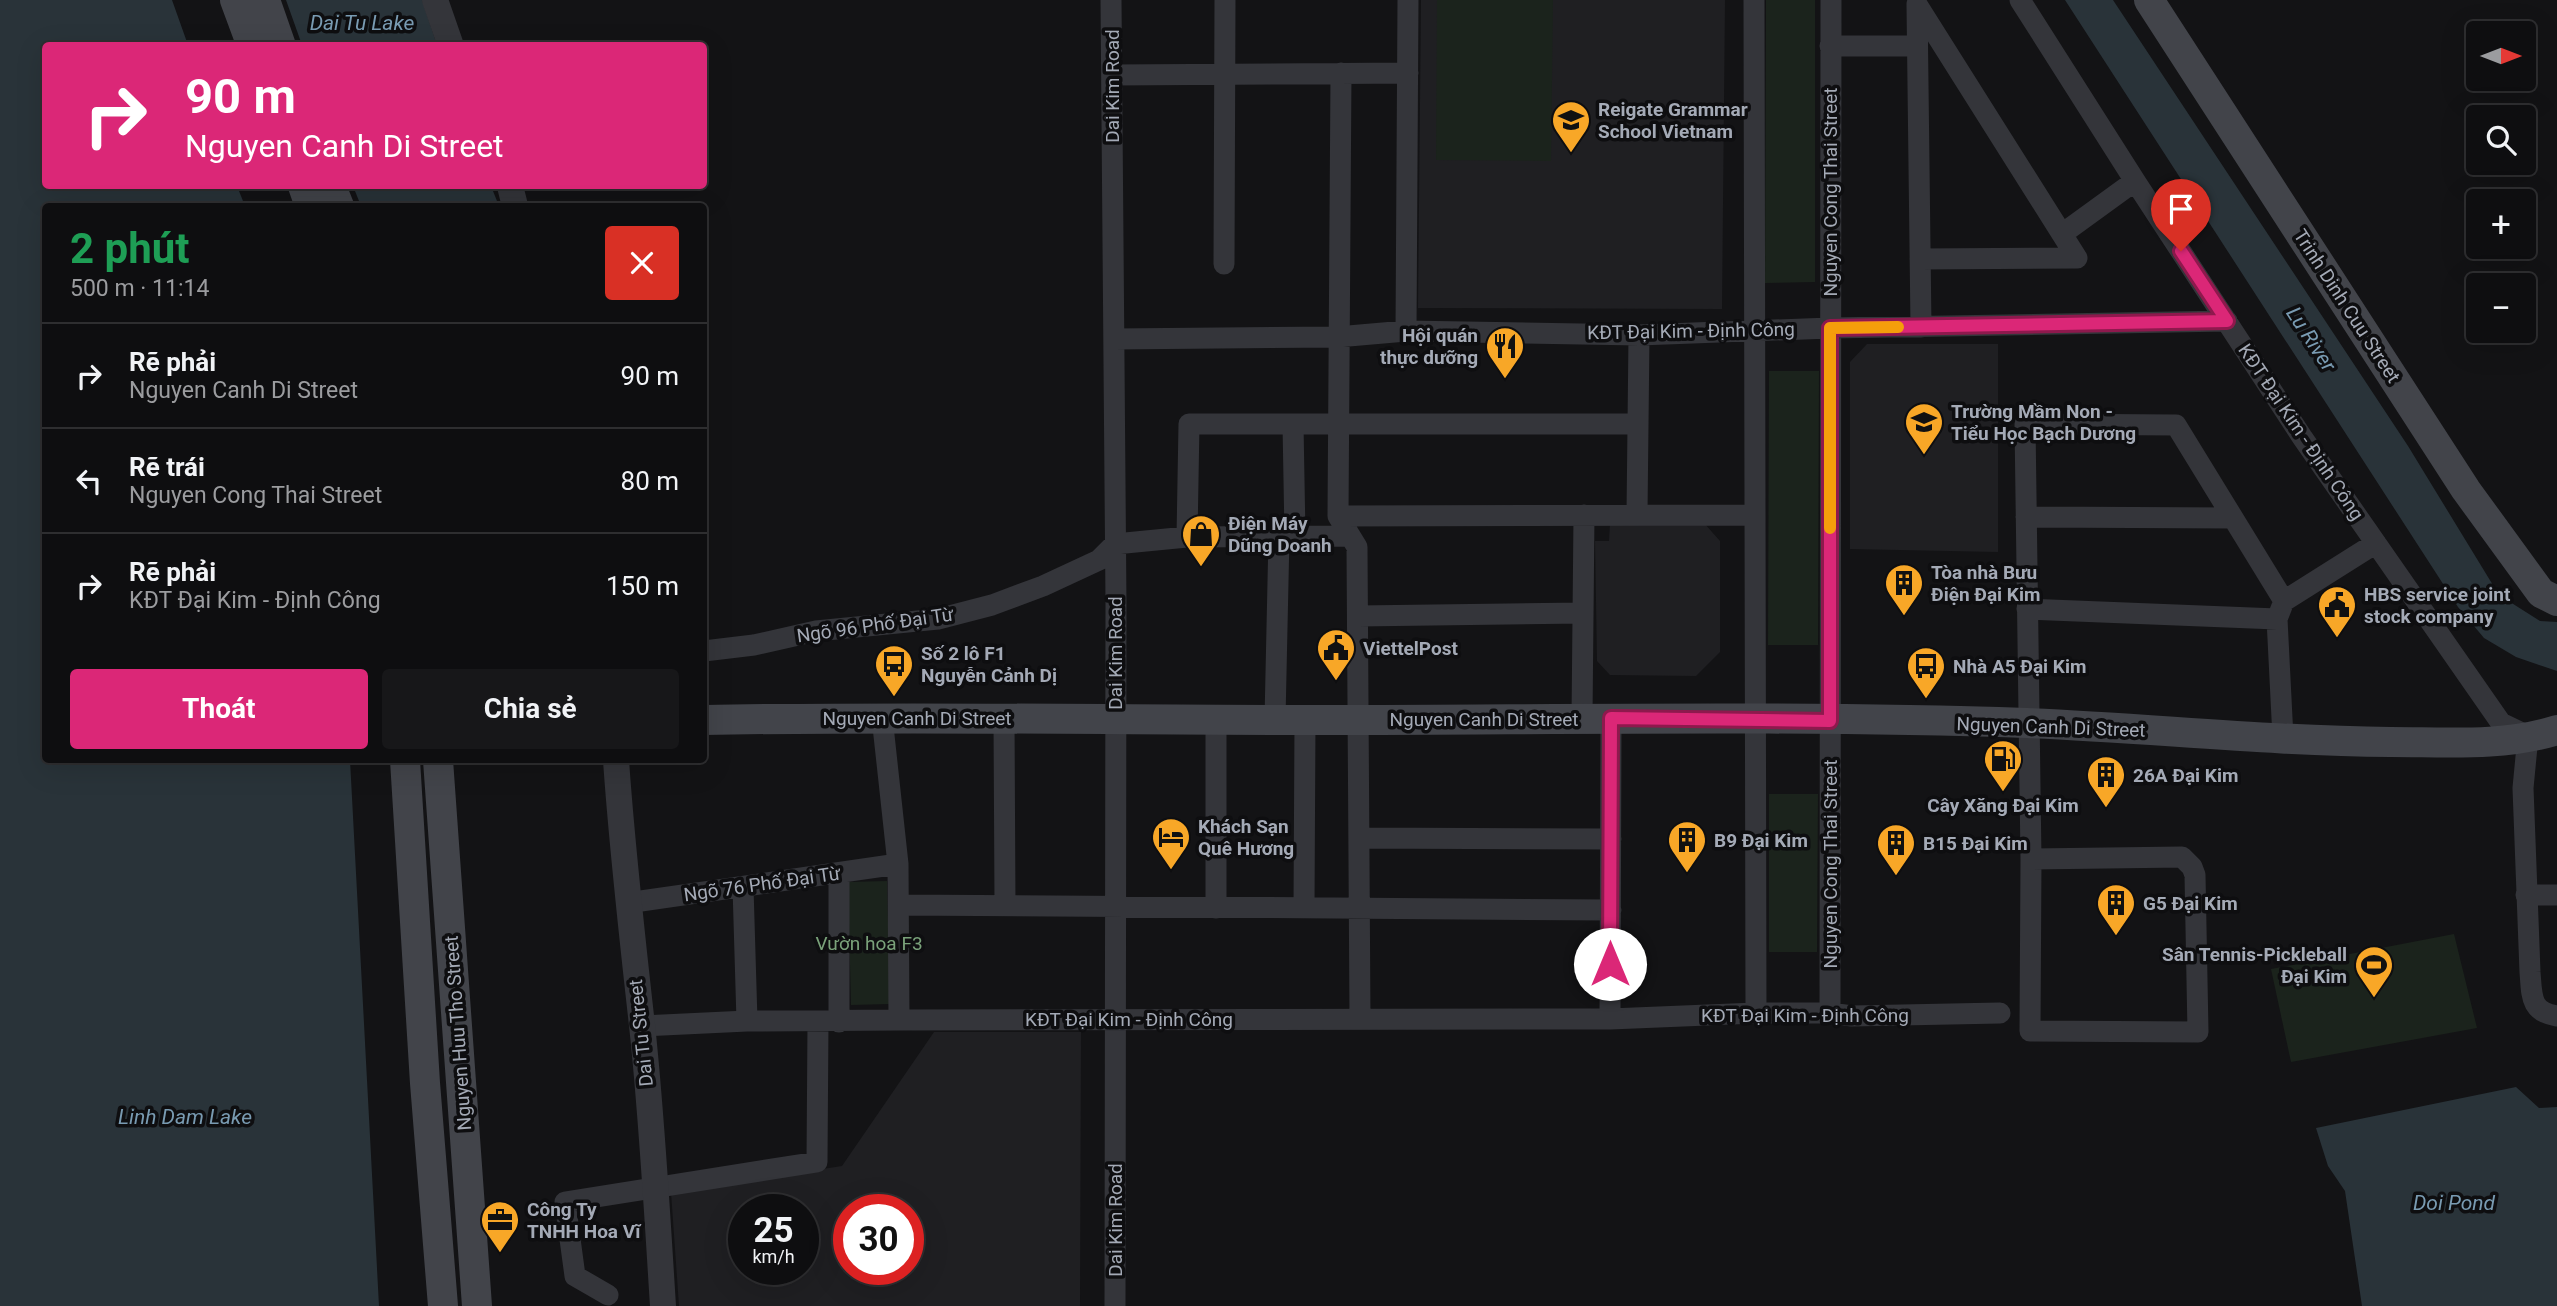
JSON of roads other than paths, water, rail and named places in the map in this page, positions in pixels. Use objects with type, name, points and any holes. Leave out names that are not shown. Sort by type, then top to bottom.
[{"type":"main road","points":[[235,0],[251,42]]},
{"type":"main road","points":[[265,0],[280,42]]},
{"type":"main road","name":"Trinh Dinh Cuu Street","points":[[2149,0],[2466,490],[2542,593],[2557,601]]},
{"type":"main road","name":"Nguyen Canh Di Street","points":[[707,720],[882,717],[1306,720],[1596,718],[2029,723],[2283,738],[2476,743],[2557,730]]},
{"type":"main road","name":"Nguyen Huu Tho Street","points":[[405,763],[425,1083],[443,1306]]},
{"type":"main road","name":"Nguyen Huu Tho Street","points":[[438,763],[477,1306]]},
{"type":"street","points":[[435,0],[450,42]]},
{"type":"street","name":"Dai Kim Road","points":[[1111,0],[1115,544],[1115,1306]]},
{"type":"street","points":[[1224,264],[1225,0]]},
{"type":"street","points":[[1406,331],[1408,0]]},
{"type":"street","points":[[1754,0],[1756,1013]]},
{"type":"street","name":"Nguyen Cong Thai Street","points":[[1830,1013],[1831,0]]},
{"type":"street","name":"KĐT Đại Kim - Định Công","points":[[2020,0],[2302,437],[2501,723],[2528,736]]},
{"type":"street","points":[[1920,259],[2077,258],[1917,4],[1917,47],[1920,259],[1921,327]]},
{"type":"street","points":[[1830,46],[1917,47]]},
{"type":"street","points":[[1341,73],[1337,337],[1338,516],[1357,547],[1360,1018]]},
{"type":"street","points":[[1112,75],[1408,73]]},
{"type":"street","points":[[2062,234],[2135,181]]},
{"type":"street","name":"KĐT Đại Kim - Định Công","points":[[1114,340],[1337,337],[1406,331],[1639,335],[1830,328],[2227,321]]},
{"type":"street","points":[[1637,515],[1639,335]]},
{"type":"street","points":[[1187,537],[1189,425],[1638,424]]},
{"type":"street","points":[[2031,859],[2182,857],[2188,862],[2195,875],[2198,1032],[2030,1031],[2031,859],[2025,424],[2176,425],[2233,518],[2281,610],[2283,738]]},
{"type":"street","points":[[1275,719],[1293,425]]},
{"type":"street","points":[[1584,515],[1582,613],[1611,839],[1610,1019]]},
{"type":"street","points":[[1338,516],[1754,515]]},
{"type":"street","points":[[2026,517],[2233,518]]},
{"type":"street","points":[[1115,544],[1187,537],[1350,536]]},
{"type":"street","points":[[2027,609],[2281,610],[2376,543]]},
{"type":"street","name":"Ngõ 96 Phố Đại Từ","points":[[707,651],[754,645],[816,631],[938,620],[1043,586],[1099,560],[1115,544]]},
{"type":"street","points":[[1357,616],[1582,613]]},
{"type":"street","points":[[882,717],[898,864],[899,1020]]},
{"type":"street","points":[[1004,718],[1005,905]]},
{"type":"street","points":[[1216,719],[1216,908]]},
{"type":"street","points":[[1304,908],[1306,720]]},
{"type":"street","points":[[2528,736],[2523,788],[2533,1002],[2544,1014],[2557,1016]]},
{"type":"street","name":"Dai Tu Street","points":[[616,763],[627,904],[642,1026],[656,1186],[663,1306]]},
{"type":"street","points":[[1359,838],[1611,839]]},
{"type":"street","name":"Ngõ 76 Phố Đại Từ","points":[[627,904],[898,864]]},
{"type":"street","points":[[608,1295],[575,1276],[565,1202],[817,1162],[839,874]]},
{"type":"street","points":[[743,887],[747,1021]]},
{"type":"street","points":[[2526,895],[2557,895]]},
{"type":"street","points":[[899,905],[1611,910]]},
{"type":"street","name":"KĐT Đại Kim - Định Công","points":[[642,1026],[747,1021],[1114,1018],[1610,1019],[1756,1013],[1830,1013],[1853,1016],[2000,1013]]},
{"type":"water","name":"Linh Dam Lake","points":[[0,0],[172,0],[187,42],[42,42],[42,189],[238,189],[244,203],[42,203],[42,763],[350,763],[379,1306],[0,1306]]},
{"type":"water","name":"Dai Tu Lake","points":[[286,0],[422,0],[436,42],[301,42]]},
{"type":"water","name":"Lu River","points":[[2065,0],[2113,0],[2408,446],[2499,595],[2540,621],[2557,622],[2557,671],[2516,657],[2484,638],[2458,607]]},
{"type":"water","points":[[354,189],[492,189],[498,203],[360,203]]},
{"type":"water","name":"Doi Pond","points":[[2516,1087],[2539,1108],[2557,1107],[2557,1306],[2362,1306],[2345,1191],[2328,1166],[2316,1128]]},
{"type":"place","name":"Reigate Grammar School Vietnam","points":[[1571,154]]},
{"type":"place","name":"Hội quán thực dưỡng","points":[[1505,380]]},
{"type":"place","name":"Trường Mầm Non - Tiểu Học Bạch Dương","points":[[1924,456]]},
{"type":"place","name":"Điện Máy Dũng Doanh","points":[[1201,568]]},
{"type":"place","name":"Tòa nhà Bưu Điện Đại Kim","points":[[1904,617]]},
{"type":"place","name":"HBS service joint stock company","points":[[2337,639]]},
{"type":"place","name":"ViettelPost","points":[[1336,682]]},
{"type":"place","name":"Số 2 lô F1 Nguyễn Cảnh Dị","points":[[894,698]]},
{"type":"place","name":"Nhà A5 Đại Kim","points":[[1926,700]]},
{"type":"place","name":"Cây Xăng Đại Kim","points":[[2003,793]]},
{"type":"place","name":"26A Đại Kim","points":[[2106,809]]},
{"type":"place","name":"Khách Sạn Quê Hương","points":[[1171,871]]},
{"type":"place","name":"B9 Đại Kim","points":[[1687,874]]},
{"type":"place","name":"B15 Đại Kim","points":[[1896,877]]},
{"type":"place","name":"G5 Đại Kim","points":[[2116,937]]},
{"type":"place","name":"Sân Tennis-Pickleball Đại Kim","points":[[2374,999]]},
{"type":"place","name":"Công Ty TNHH Hoa Vĩ","points":[[500,1254]]},
{"type":"park label","name":"Vườn hoa F3","points":[[869,943]]}]
